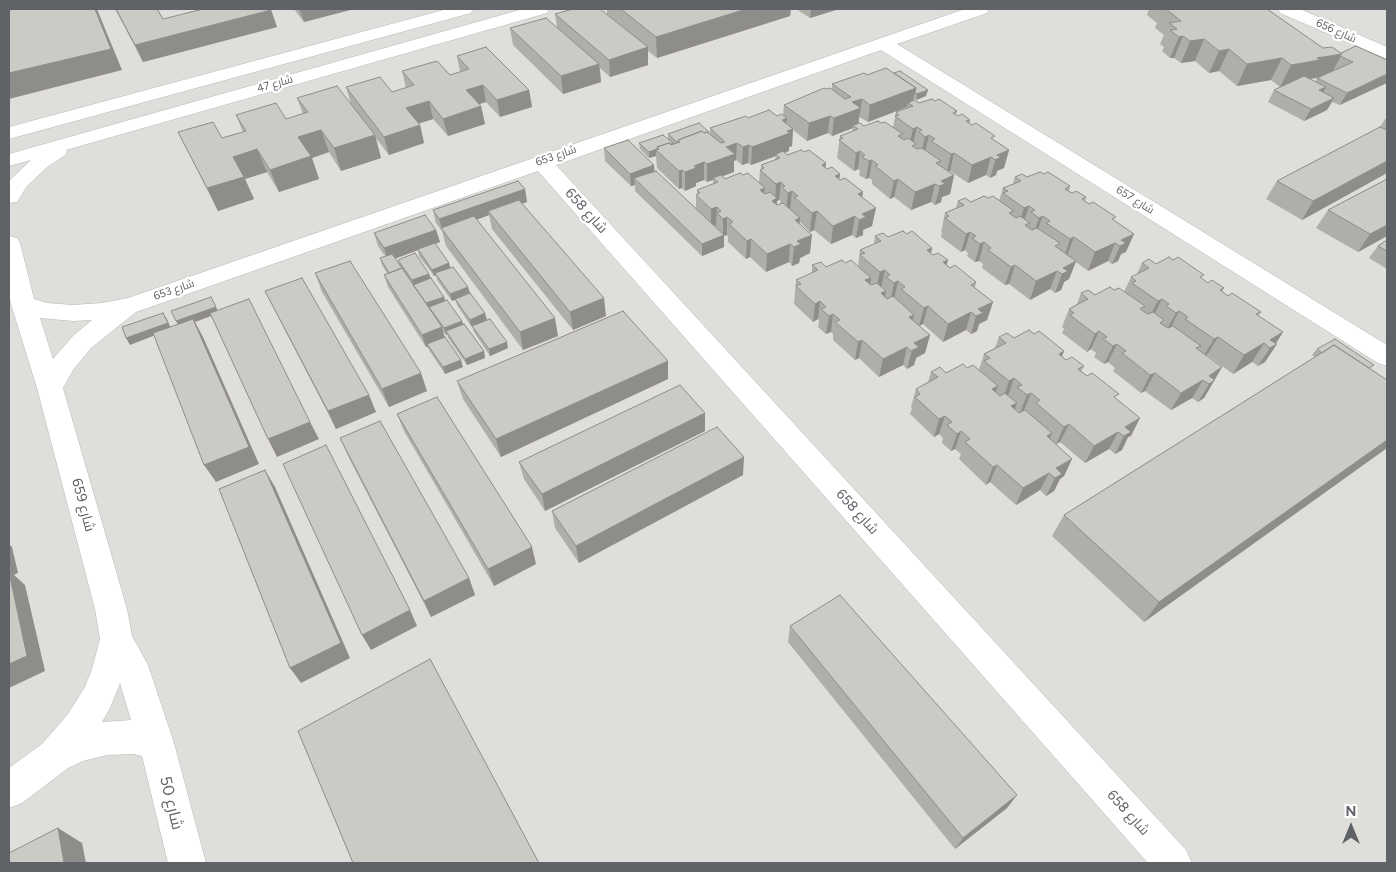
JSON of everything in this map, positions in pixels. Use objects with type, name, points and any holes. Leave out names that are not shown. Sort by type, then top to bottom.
[{"type":"street","name":"شارع 47","points":[[9,133],[465,9]]},
{"type":"street","name":"شارع 47","points":[[9,160],[541,9]]},
{"type":"street","name":"شارع 653","points":[[24,304],[46,311],[72,313],[102,311],[132,305],[540,161],[981,9]]},
{"type":"street","name":"شارع 656","points":[[1286,9],[1387,54]]},
{"type":"street","name":"شارع 657","points":[[883,43],[1387,357]]},
{"type":"street","points":[[9,197],[19,182],[40,163],[73,141]]},
{"type":"street","name":"شارع 658","points":[[540,161],[1173,863]]},
{"type":"street","name":"شارع 659","points":[[9,243],[24,304],[50,388],[111,609],[116,639],[110,669],[98,697],[80,726],[55,756]]},
{"type":"street","name":"شارع 653","points":[[50,388],[63,364],[82,342],[105,322],[132,305]]},
{"type":"street","name":"شارع 50","points":[[116,639],[131,665],[156,743],[187,863]]},
{"type":"street","points":[[9,790],[55,756],[79,745],[107,738],[133,738],[156,743]]},
{"type":"shaded area","points":[[9,9],[1387,9],[1387,863],[9,863]]},
{"type":"building","points":[[95,9],[111,49],[9,73],[9,10]]},
{"type":"building","points":[[116,9],[157,9],[163,19],[203,9],[271,10],[135,45]]},
{"type":"building","points":[[573,9],[600,9],[648,47],[609,60],[555,14]]},
{"type":"building","points":[[621,9],[746,9],[656,37]]},
{"type":"building","points":[[1166,9],[1267,9],[1323,48],[1332,47],[1342,54],[1291,65],[1282,58],[1247,64],[1229,49],[1219,51],[1204,39],[1190,41],[1183,36],[1179,37],[1170,30],[1177,29],[1169,23],[1181,21]]},
{"type":"building","points":[[546,18],[599,64],[561,76],[510,28]]},
{"type":"building","points":[[1356,46],[1387,60],[1387,74],[1347,93],[1317,78],[1353,62],[1340,56],[1341,53]]},
{"type":"building","points":[[486,47],[529,90],[497,100],[483,85],[466,90],[481,106],[443,119],[429,101],[406,108],[420,125],[384,137],[346,87],[380,77],[392,92],[414,85],[402,71],[437,61],[450,75],[469,69],[457,56]]},
{"type":"building","points":[[886,68],[916,88],[870,105],[862,99],[852,102],[861,108],[834,118],[830,116],[809,123],[784,105],[824,88],[830,88],[845,99],[851,97],[832,84]]},
{"type":"building","points":[[900,71],[928,90],[917,94],[915,92],[916,88],[894,73]]},
{"type":"building","points":[[1304,76],[1326,87],[1319,90],[1334,98],[1311,109],[1274,90]]},
{"type":"building","points":[[337,86],[375,135],[334,148],[321,130],[298,137],[311,156],[270,170],[257,149],[233,157],[244,177],[207,188],[178,132],[213,122],[222,138],[246,131],[236,115],[276,103],[286,119],[308,112],[297,98]]},
{"type":"building","points":[[932,99],[935,101],[939,99],[957,111],[953,113],[958,116],[962,114],[970,120],[966,121],[972,125],[976,123],[995,136],[991,138],[1009,150],[997,155],[1001,157],[995,160],[991,157],[972,165],[931,141],[935,139],[929,135],[925,137],[919,132],[922,130],[917,127],[913,129],[895,116],[899,115],[896,112],[913,106],[908,103],[914,100],[919,103]]},
{"type":"building","points":[[769,110],[777,116],[781,114],[787,118],[782,120],[793,129],[787,131],[790,133],[752,147],[749,145],[743,147],[737,143],[726,147],[735,154],[707,164],[704,162],[694,166],[696,168],[685,172],[679,171],[656,150],[659,149],[657,147],[680,142],[678,140],[702,131],[704,133],[707,132],[721,143],[725,142],[710,128],[746,116],[748,118]]},
{"type":"building","points":[[878,121],[881,123],[885,122],[903,134],[898,136],[904,140],[908,138],[916,144],[912,146],[917,149],[922,148],[941,161],[936,163],[954,175],[941,181],[945,184],[939,186],[935,184],[915,192],[898,179],[894,181],[875,166],[878,165],[872,160],[869,161],[862,157],[865,155],[860,151],[856,153],[839,140],[843,138],[840,136],[858,129],[853,125],[860,123],[864,126]]},
{"type":"building","points":[[699,123],[709,132],[704,133],[702,131],[678,140],[678,143],[668,134]]},
{"type":"building","points":[[1380,127],[1387,130],[1387,161],[1313,201],[1277,181]]},
{"type":"building","points":[[663,135],[673,143],[657,147],[657,149],[649,152],[639,143]]},
{"type":"building","points":[[628,140],[654,165],[630,174],[604,148]]},
{"type":"building","points":[[801,150],[804,152],[809,150],[826,163],[822,165],[827,169],[832,167],[840,174],[835,176],[840,180],[845,178],[863,192],[858,194],[876,208],[862,214],[866,217],[859,220],[855,216],[833,226],[817,211],[812,213],[794,197],[798,196],[792,191],[788,193],[782,187],[785,186],[781,182],[776,184],[760,170],[764,168],[761,165],[780,158],[776,154],[783,151],[787,155]]},
{"type":"building","points":[[656,171],[724,235],[702,244],[634,178]]},
{"type":"building","points":[[1040,172],[1044,174],[1048,172],[1070,186],[1065,189],[1072,193],[1076,191],[1086,197],[1082,199],[1089,204],[1093,202],[1116,217],[1112,219],[1134,234],[1121,240],[1126,243],[1120,246],[1115,243],[1095,252],[1074,237],[1070,239],[1046,223],[1050,221],[1043,216],[1039,218],[1031,212],[1035,210],[1029,206],[1024,208],[1003,193],[1008,191],[1003,188],[1021,181],[1015,177],[1022,174],[1027,177]]},
{"type":"building","points":[[740,173],[743,175],[748,173],[765,188],[760,190],[765,194],[770,192],[777,198],[772,201],[777,205],[783,203],[800,218],[795,220],[812,235],[797,241],[801,244],[794,247],[790,244],[767,254],[751,239],[747,241],[729,224],[733,222],[727,217],[723,219],[717,213],[721,211],[717,207],[711,209],[696,195],[700,193],[697,190],[718,182],[713,178],[721,175],[725,179]]},
{"type":"building","points":[[1387,179],[1387,225],[1370,234],[1328,210]]},
{"type":"building","points":[[518,181],[525,189],[439,219],[433,210]]},
{"type":"building","points":[[984,196],[988,198],[993,196],[1014,211],[1009,213],[1016,218],[1020,216],[1030,223],[1025,225],[1032,230],[1037,228],[1060,243],[1055,246],[1076,261],[1063,268],[1068,271],[1062,274],[1057,271],[1036,281],[1015,265],[1011,267],[988,250],[991,248],[984,242],[980,244],[972,238],[976,236],[970,232],[966,234],[945,218],[949,216],[945,213],[964,205],[958,201],[965,198],[971,202]]},
{"type":"building","points":[[519,200],[604,298],[570,312],[488,211]]},
{"type":"building","points":[[425,215],[436,230],[384,248],[374,233]]},
{"type":"building","points":[[474,216],[555,318],[520,332],[441,228]]},
{"type":"building","points":[[903,231],[907,234],[912,231],[932,248],[927,250],[933,255],[938,253],[948,260],[943,262],[950,268],[955,265],[976,282],[971,285],[993,302],[978,309],[983,313],[976,316],[971,312],[948,324],[928,306],[924,308],[901,289],[905,287],[898,281],[894,283],[886,277],[890,275],[885,270],[880,272],[860,255],[865,253],[860,250],[881,241],[875,236],[883,233],[888,237]]},
{"type":"building","points":[[1387,240],[1387,251],[1378,246]]},
{"type":"building","points":[[435,243],[449,263],[432,270],[418,249]]},
{"type":"building","points":[[415,253],[429,274],[412,280],[398,260]]},
{"type":"building","points":[[392,254],[402,268],[389,273],[380,258]]},
{"type":"building","points":[[1169,257],[1173,260],[1178,257],[1204,275],[1200,277],[1208,283],[1212,280],[1224,288],[1220,290],[1228,296],[1232,293],[1261,312],[1256,314],[1283,332],[1270,340],[1277,344],[1270,348],[1264,343],[1244,355],[1218,337],[1214,339],[1185,319],[1188,317],[1179,311],[1176,313],[1166,306],[1169,304],[1162,299],[1158,301],[1132,283],[1136,281],[1131,277],[1149,268],[1142,263],[1149,259],[1156,264]]},
{"type":"building","points":[[842,260],[845,263],[851,260],[871,278],[865,280],[871,285],[877,283],[886,291],[881,293],[887,299],[893,296],[914,315],[909,317],[930,335],[914,343],[919,347],[911,351],[907,347],[883,359],[862,340],[858,342],[835,322],[840,320],[833,314],[829,316],[821,309],[826,307],[820,301],[815,304],[796,286],[801,284],[796,280],[818,270],[812,265],[821,262],[826,267]]},
{"type":"building","points":[[350,261],[421,373],[382,389],[315,273]]},
{"type":"building","points":[[453,267],[468,287],[450,294],[435,273]]},
{"type":"building","points":[[402,268],[442,327],[422,335],[384,275]]},
{"type":"building","points":[[302,278],[369,395],[328,411],[265,291]]},
{"type":"building","points":[[431,278],[444,297],[426,303],[413,285]]},
{"type":"building","points":[[1110,287],[1114,290],[1119,288],[1145,306],[1140,309],[1148,314],[1153,312],[1164,320],[1160,323],[1168,328],[1173,326],[1201,346],[1196,348],[1222,367],[1209,376],[1215,380],[1209,384],[1203,380],[1181,393],[1155,373],[1150,375],[1122,353],[1126,351],[1117,344],[1113,346],[1103,339],[1107,337],[1099,331],[1095,334],[1070,315],[1074,313],[1069,309],[1088,299],[1081,293],[1088,290],[1095,295]]},
{"type":"building","points":[[470,293],[485,313],[470,320],[455,299]]},
{"type":"building","points":[[211,297],[216,307],[176,321],[171,311]]},
{"type":"building","points":[[249,299],[310,422],[268,439],[210,313]]},
{"type":"building","points":[[447,300],[462,321],[444,328],[429,307]]},
{"type":"building","points":[[623,311],[668,361],[496,439],[457,381]]},
{"type":"building","points":[[163,313],[168,323],[126,338],[122,327]]},
{"type":"building","points":[[193,319],[249,447],[204,465],[153,333]]},
{"type":"building","points":[[490,319],[507,342],[489,349],[472,326]]},
{"type":"building","points":[[464,324],[484,351],[465,359],[446,331]]},
{"type":"building","points":[[1029,330],[1034,334],[1039,331],[1064,351],[1059,354],[1066,360],[1072,357],[1084,366],[1078,369],[1087,376],[1092,373],[1119,394],[1114,397],[1140,418],[1125,427],[1131,432],[1124,436],[1118,432],[1094,446],[1069,424],[1064,427],[1036,403],[1040,400],[1031,393],[1027,395],[1017,387],[1022,385],[1014,378],[1009,381],[984,361],[990,358],[984,354],[1006,343],[999,337],[1007,333],[1014,338]]},
{"type":"building","points":[[445,337],[461,360],[443,367],[427,344]]},
{"type":"building","points":[[1335,339],[1374,365],[1369,368],[1334,345],[1322,353],[1317,349]]},
{"type":"building","points":[[1334,345],[1387,380],[1387,440],[1159,602],[1064,515]]},
{"type":"building","points":[[963,364],[967,368],[973,365],[998,386],[992,389],[1000,396],[1005,393],[1017,403],[1011,406],[1019,413],[1025,410],[1052,433],[1047,436],[1072,459],[1056,468],[1062,474],[1055,478],[1049,473],[1023,488],[997,465],[993,467],[965,442],[970,439],[961,431],[957,434],[947,425],[952,422],[945,416],[939,419],[915,397],[920,394],[916,389],[938,377],[931,372],[940,367],[946,373]]},
{"type":"building","points":[[680,385],[705,413],[542,494],[519,462]]},
{"type":"building","points":[[437,397],[532,547],[488,569],[397,414]]},
{"type":"building","points":[[380,421],[469,578],[424,601],[340,438]]},
{"type":"building","points":[[717,427],[744,457],[576,546],[552,511]]},
{"type":"building","points":[[326,445],[410,610],[362,635],[283,464]]},
{"type":"building","points":[[265,470],[341,643],[290,668],[219,489]]},
{"type":"building","points":[[9,572],[27,656],[9,664]]},
{"type":"building","points":[[840,595],[1017,795],[963,838],[790,626]]},
{"type":"building","points":[[430,659],[539,863],[353,863],[298,731]]},
{"type":"building","points":[[58,828],[64,863],[9,863],[9,853]]}]
